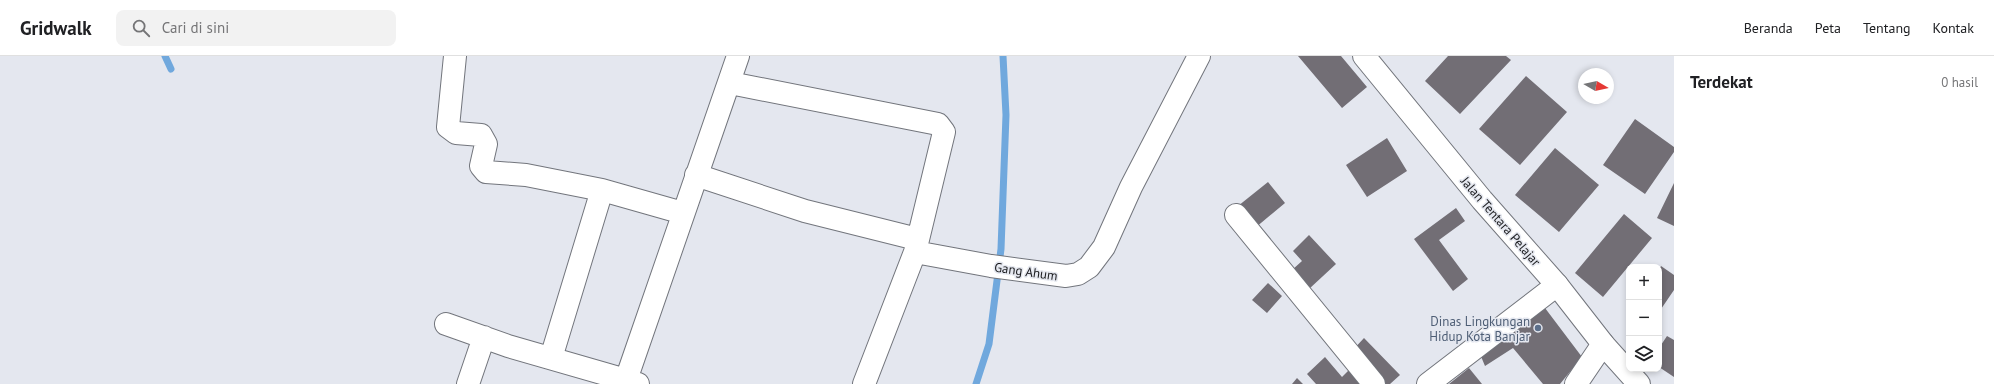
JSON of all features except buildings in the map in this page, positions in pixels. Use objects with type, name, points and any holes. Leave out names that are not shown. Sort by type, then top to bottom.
[{"type":"street","points":[[455,56],[448,127],[456,133],[481,135],[486,144],[481,166],[486,172],[526,175],[602,190],[683,213]]},
{"type":"street","points":[[446,324],[630,383],[683,213],[730,84],[738,56]]},
{"type":"street","name":"Gang Ahum","points":[[696,176],[916,245],[1001,266],[1066,276],[1078,274],[1089,267],[1104,247],[1131,187],[1199,56]]},
{"type":"street","name":"Jalan Tentara Pelajar","points":[[1364,56],[1482,200],[1557,285],[1603,344],[1639,384]]},
{"type":"street","points":[[730,84],[938,124],[942,127],[944,132],[916,245],[864,384]]},
{"type":"street","points":[[551,358],[602,190]]},
{"type":"street","points":[[1236,215],[1374,384]]},
{"type":"street","points":[[1428,384],[1557,285]]},
{"type":"street","points":[[468,384],[484,337]]},
{"type":"street","points":[[1576,384],[1603,344]]},
{"type":"waterway","points":[[165,56],[171,69]]},
{"type":"waterway","points":[[976,384],[989,344],[1001,249],[1006,115],[1003,56]]},
{"type":"place","name":"Dinas Lingkungan Hidup Kota Banjar","points":[[1538,328]]}]
